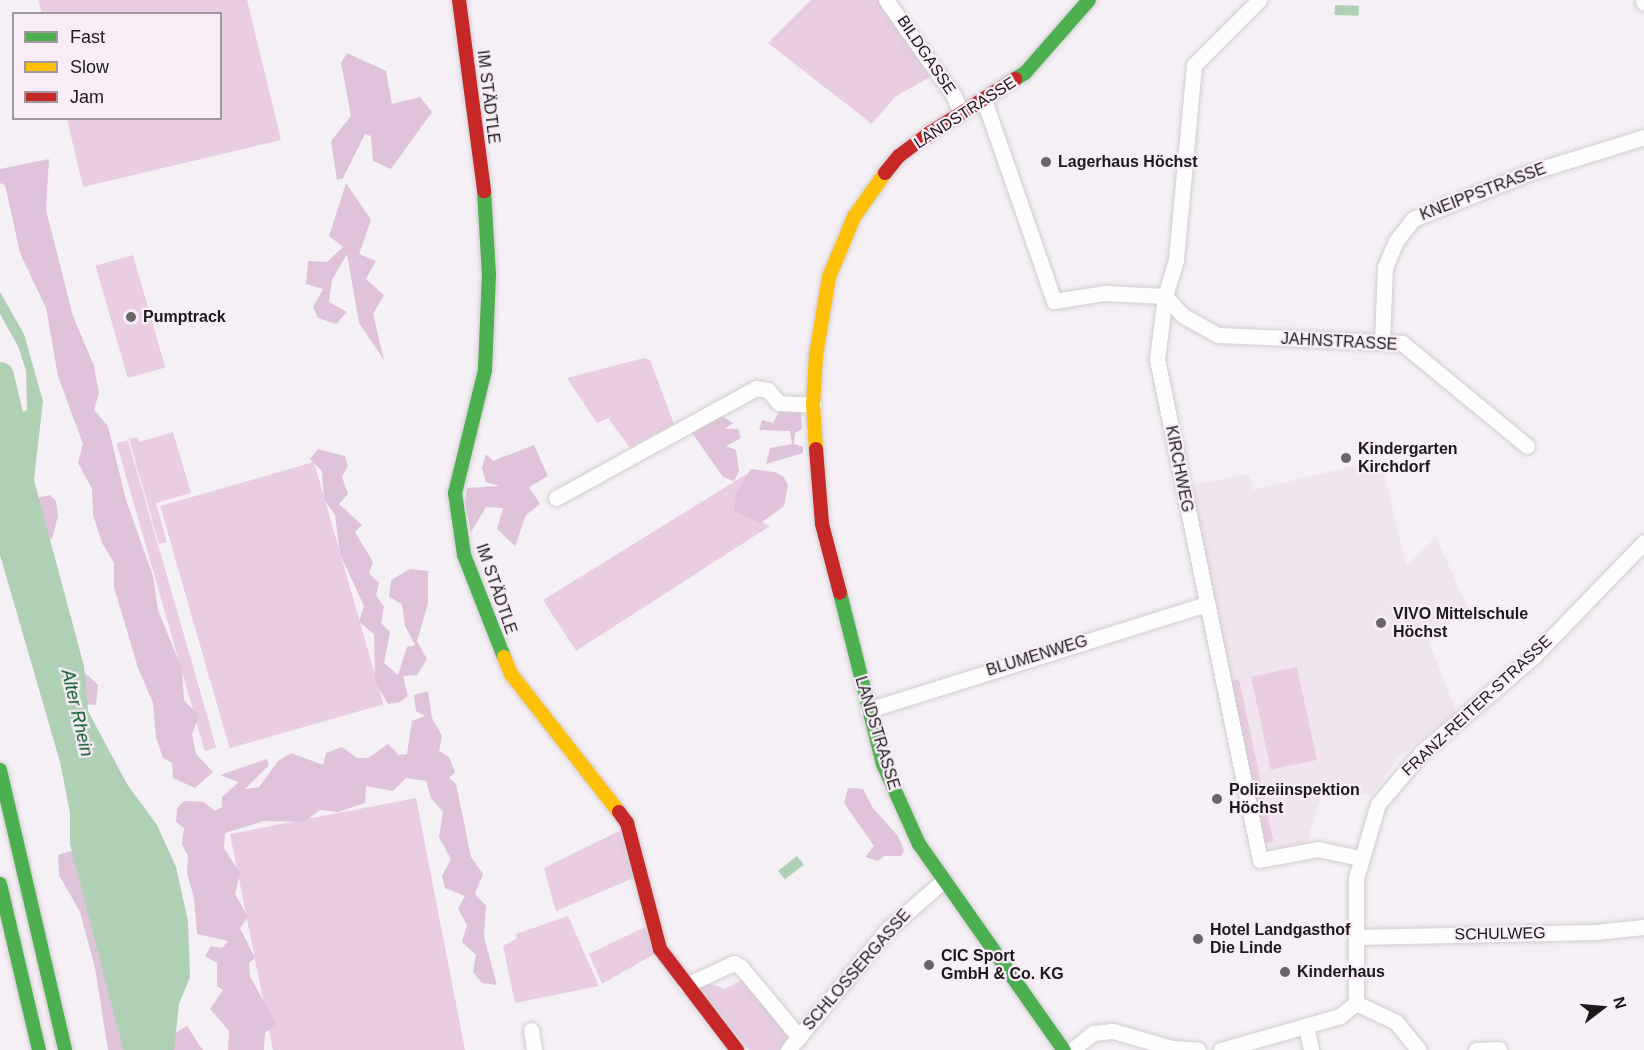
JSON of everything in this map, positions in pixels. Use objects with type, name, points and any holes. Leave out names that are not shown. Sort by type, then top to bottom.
[{"type":"main road","name":"IM STÄDTLE","points":[[459,0],[486,208],[489,274],[486,370],[455,493],[464,555],[511,674],[627,823],[644,877],[652,929],[668,964],[736,1050]]},
{"type":"main road","name":"LANDSTRASSE","points":[[1064,1050],[943,881],[897,799],[868,710],[822,524],[813,405],[816,355],[829,277],[854,217],[899,156],[961,113],[1025,73],[1089,0]]},
{"type":"main road","points":[[0,770],[65,1050]]},
{"type":"main road","points":[[0,885],[39,1050]]},
{"type":"street","name":"BILDGASSE","points":[[886,0],[954,96],[961,113]]},
{"type":"street","name":"KIRCHWEG","points":[[1259,0],[1194,65],[1176,260],[1165,297],[1157,359],[1260,860],[1317,849],[1360,858]]},
{"type":"street","points":[[984,100],[1054,301],[1105,293],[1165,297]]},
{"type":"street","name":"KNEIPPSTRASSE","points":[[1382,341],[1385,267],[1396,241],[1413,219],[1528,173],[1644,137]]},
{"type":"street","name":"JAHNSTRASSE","points":[[1165,297],[1182,315],[1218,335],[1382,341],[1402,344],[1527,446]]},
{"type":"street","points":[[556,498],[756,388],[768,390],[779,403],[813,405]]},
{"type":"street","name":"FRANZ-REITER-STRASSE","points":[[1356,1003],[1354,902],[1360,858],[1378,804],[1394,782],[1444,732],[1534,656],[1644,542]]},
{"type":"street","name":"BLUMENWEG","points":[[868,710],[1207,604]]},
{"type":"street","name":"SCHLOSSERGASSE","points":[[788,1050],[886,930],[943,881]]},
{"type":"street","name":"SCHULWEG","points":[[1356,937],[1595,932],[1644,927]]},
{"type":"street","name":"SCHLOSSERGASSE","points":[[686,985],[734,963],[741,967],[799,1037]]},
{"type":"street","points":[[1221,1050],[1340,1016],[1356,1003],[1396,1022],[1419,1050]]},
{"type":"street","points":[[1306,1026],[1311,1050]]},
{"type":"street","points":[[531,1030],[534,1050]]},
{"type":"street","points":[[1072,1050],[1093,1034],[1113,1030],[1157,1045],[1198,1050]]},
{"type":"street","points":[[1476,1050],[1499,1049]]},
{"type":"shaded area","points":[[38,0],[247,0],[281,140],[83,187],[67,120],[222,120],[222,12],[42,12]]},
{"type":"shaded area","points":[[811,0],[879,0],[932,76],[896,96],[872,124],[768,43]]},
{"type":"shaded area","points":[[347,53],[386,71],[392,104],[420,97],[432,112],[391,169],[373,161],[371,136],[365,134],[343,178],[337,180],[331,141],[351,116],[341,63]]},
{"type":"shaded area","points":[[49,159],[46,210],[73,316],[94,366],[99,393],[94,410],[108,426],[126,500],[153,576],[158,610],[182,669],[184,700],[199,716],[192,734],[196,754],[213,772],[195,788],[173,778],[172,763],[163,758],[156,738],[153,703],[138,668],[114,587],[114,563],[102,543],[93,515],[92,489],[78,463],[83,444],[58,376],[46,308],[20,253],[5,185],[0,183],[0,169]]},
{"type":"shaded area","points":[[346,183],[371,220],[359,254],[376,261],[366,279],[384,295],[373,314],[384,360],[359,323],[347,254],[332,280],[329,302],[347,312],[336,324],[318,318],[313,307],[323,289],[306,284],[308,261],[327,262],[343,247],[329,236]]},
{"type":"shaded area","name":"Pumptrack","points":[[133,255],[165,367],[128,378],[96,266]]},
{"type":"shaded area","points":[[644,358],[650,360],[674,424],[630,448],[608,418],[597,423],[567,378]]},
{"type":"shaded area","points":[[781,408],[801,412],[802,429],[795,433],[794,444],[803,447],[803,453],[766,464],[770,448],[792,444],[790,431],[759,430],[762,420],[773,423]]},
{"type":"shaded area","points":[[717,413],[733,423],[725,429],[738,429],[741,438],[726,446],[736,450],[739,471],[734,481],[723,477],[690,430]]},
{"type":"shaded area","points":[[173,432],[191,493],[156,503],[167,542],[159,544],[129,439],[137,437],[139,442]]},
{"type":"shaded area","points":[[128,440],[216,748],[205,751],[116,443]]},
{"type":"shaded area","points":[[534,445],[548,476],[529,487],[540,504],[526,515],[515,546],[497,529],[503,508],[486,507],[471,532],[465,503],[467,488],[499,486],[486,482],[482,468],[486,454],[493,461]]},
{"type":"shaded area","points":[[318,449],[345,456],[348,466],[342,477],[348,494],[339,504],[362,525],[355,532],[373,562],[369,573],[379,583],[376,595],[384,607],[381,623],[390,632],[384,663],[398,675],[407,647],[415,645],[405,626],[402,604],[389,597],[391,580],[410,569],[428,571],[428,603],[417,641],[427,659],[417,675],[403,676],[408,696],[400,702],[388,704],[375,682],[374,634],[359,622],[364,606],[340,554],[335,515],[324,499],[322,471],[310,459]]},
{"type":"shaded area","points":[[1381,459],[1406,566],[1436,537],[1468,608],[1429,641],[1456,712],[1397,759],[1372,795],[1324,787],[1306,845],[1274,851],[1263,843],[1186,486],[1249,474],[1253,490]]},
{"type":"shaded area","points":[[314,462],[383,704],[230,748],[160,506]]},
{"type":"shaded area","points":[[751,469],[774,472],[783,476],[788,485],[784,506],[761,523],[734,511],[736,493]]},
{"type":"shaded area","points":[[750,472],[735,509],[770,526],[576,651],[543,600]]},
{"type":"shaded area","points":[[50,495],[56,501],[58,516],[52,539],[36,543],[23,501]]},
{"type":"shaded area","points":[[1297,667],[1317,760],[1271,770],[1251,677]]},
{"type":"shaded area","points":[[81,669],[98,685],[96,705],[67,703]]},
{"type":"shaded area","points":[[1239,679],[1274,841],[1265,843],[1230,681]]},
{"type":"shaded area","points":[[428,691],[432,718],[442,736],[439,751],[449,757],[455,772],[449,778],[456,784],[471,857],[483,874],[475,894],[486,906],[484,937],[497,985],[482,983],[473,972],[476,955],[462,942],[467,925],[458,909],[465,896],[445,888],[442,876],[451,859],[439,837],[443,812],[431,798],[426,781],[406,778],[393,791],[366,786],[365,803],[338,812],[320,810],[304,822],[264,821],[225,833],[224,848],[240,873],[235,894],[248,917],[240,928],[255,958],[249,963],[250,976],[276,1024],[265,1033],[264,1050],[228,1050],[229,1031],[210,1009],[223,990],[217,986],[217,963],[205,956],[211,946],[222,948],[228,941],[197,934],[194,898],[187,873],[188,856],[182,844],[184,828],[176,822],[177,808],[184,801],[204,802],[215,811],[222,807],[222,797],[239,782],[220,775],[267,759],[269,765],[245,789],[259,787],[278,761],[291,753],[323,765],[326,753],[342,747],[357,758],[368,758],[388,744],[399,755],[407,754],[412,721],[425,716],[416,711],[414,695]]},
{"type":"shaded area","points":[[848,788],[863,789],[873,808],[898,836],[904,850],[901,856],[884,856],[878,861],[865,857],[874,846],[844,803]]},
{"type":"shaded area","points":[[416,798],[465,1050],[273,1050],[230,834]]},
{"type":"shaded area","points":[[621,830],[636,877],[556,911],[544,868]]},
{"type":"shaded area","points":[[77,849],[123,1050],[108,1050],[95,968],[80,912],[59,875],[58,855]]},
{"type":"shaded area","points":[[568,916],[599,986],[515,1003],[503,946],[517,938],[516,934]]},
{"type":"shaded area","points":[[645,927],[656,953],[602,984],[589,954]]},
{"type":"shaded area","points":[[743,979],[786,1031],[789,1039],[780,1050],[749,1050],[701,991],[703,981],[725,989]]},
{"type":"shaded area","points":[[187,1026],[203,1050],[172,1050],[175,1033]]},
{"type":"water","points":[[1335,5],[1359,6],[1359,16],[1335,15]]},
{"type":"water","points":[[0,292],[24,334],[43,401],[34,480],[84,666],[88,711],[127,784],[157,825],[176,867],[188,921],[190,977],[179,1004],[174,1050],[123,1050],[70,844],[70,813],[60,762],[0,555],[0,380],[19,414],[27,410],[26,371],[18,346],[0,314]]},
{"type":"water","points":[[797,856],[804,865],[785,879],[778,871]]},
{"type":"waterway","name":"Alter Rhein","points":[[0,376],[11,422]]},
{"type":"traffic: fast","points":[[1015,79],[1025,73],[1089,0]]},
{"type":"traffic: fast","points":[[484,191],[489,274],[485,370],[455,493],[464,555],[504,657]]},
{"type":"traffic: fast","points":[[840,593],[883,764],[919,844],[1064,1050]]},
{"type":"traffic: fast","points":[[0,770],[65,1050]]},
{"type":"traffic: fast","points":[[0,884],[39,1050]]},
{"type":"traffic: slow","points":[[816,449],[813,405],[816,355],[829,277],[854,217],[885,173]]},
{"type":"traffic: slow","points":[[504,657],[511,674],[619,812]]},
{"type":"traffic: jam","points":[[459,0],[484,191]]},
{"type":"traffic: jam","points":[[885,173],[899,156],[930,133],[1015,79]]},
{"type":"traffic: jam","points":[[816,449],[822,524],[840,593]]},
{"type":"traffic: jam","points":[[619,812],[627,823],[660,949],[737,1050]]},
{"type":"place","name":"Lagerhaus Höchst","points":[[1046,162]]},
{"type":"place","name":"Pumptrack","points":[[131,317]]},
{"type":"place","name":"Kindergarten Kirchdorf","points":[[1346,458]]},
{"type":"place","name":"VIVO Mittelschule Höchst","points":[[1381,623]]},
{"type":"place","name":"Polizeiinspektion Höchst","points":[[1217,799]]},
{"type":"place","name":"Hotel Landgasthof Die Linde","points":[[1198,939]]},
{"type":"place","name":"CIC Sport GmbH & Co. KG","points":[[929,965]]},
{"type":"place","name":"Kinderhaus","points":[[1285,972]]}]
